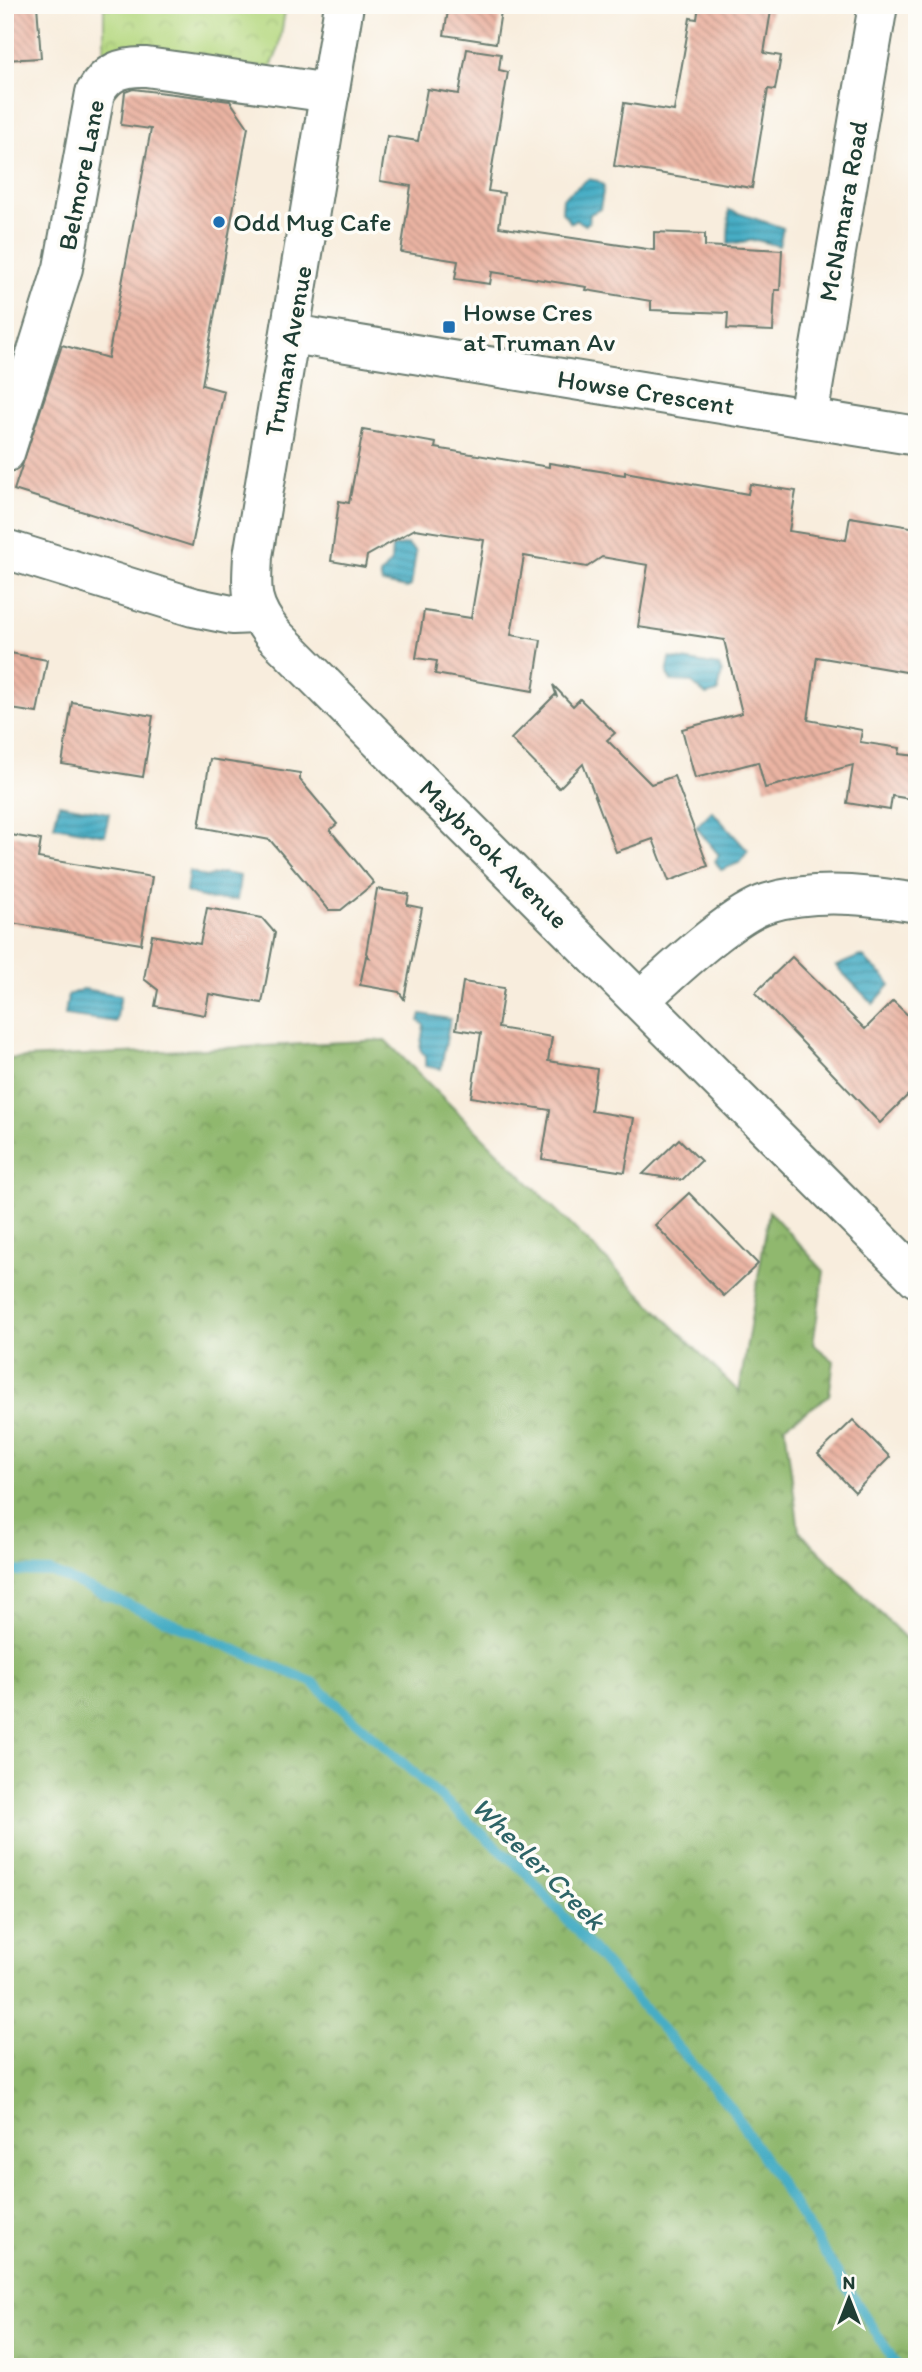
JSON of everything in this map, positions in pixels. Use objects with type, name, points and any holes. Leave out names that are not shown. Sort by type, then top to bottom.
[{"type":"street","name":"Truman Avenue","points":[[257,614],[252,598],[253,556],[292,334],[344,5]]},
{"type":"street","name":"McNamara Road","points":[[808,417],[878,5]]},
{"type":"street","name":"Belmore Lane","points":[[5,453],[64,268],[94,93],[102,80],[117,69],[146,67],[330,93]]},
{"type":"street","name":"Howse Crescent","points":[[292,334],[917,436]]},
{"type":"street","points":[[5,549],[193,607],[232,615],[257,614]]},
{"type":"street","name":"Maybrook Avenue","points":[[257,614],[272,634],[917,1278]]},
{"type":"street","points":[[640,1000],[694,953],[766,903],[816,895],[871,895],[917,903]]},
{"type":"green space","points":[[104,5],[286,5],[279,48],[271,67],[104,65]]},
{"type":"green space","points":[[385,1040],[739,1392],[769,1211],[824,1271],[813,1344],[834,1361],[829,1396],[785,1426],[799,1531],[917,1650],[917,2367],[5,2367],[5,1059]]},
{"type":"water","points":[[588,179],[598,181],[604,186],[600,209],[590,214],[589,222],[585,225],[576,220],[571,223],[562,212],[563,198]]},
{"type":"water","points":[[729,210],[783,228],[779,246],[756,240],[728,244]]},
{"type":"water","points":[[407,544],[416,552],[411,586],[407,588],[382,583],[380,575],[391,562],[392,547]]},
{"type":"water","points":[[670,658],[719,666],[722,673],[718,692],[706,695],[691,682],[671,681],[667,674]]},
{"type":"water","points":[[59,804],[109,813],[105,835],[54,826]]},
{"type":"water","points":[[712,811],[748,851],[739,863],[721,870],[715,861],[719,855],[696,827]]},
{"type":"water","points":[[189,871],[205,877],[223,873],[240,876],[237,900],[211,900],[186,892]]},
{"type":"water","points":[[860,956],[885,977],[890,985],[873,1004],[836,966]]},
{"type":"water","points":[[83,989],[121,995],[116,1022],[65,1015],[68,995]]},
{"type":"water","points":[[421,1014],[450,1019],[441,1069],[425,1066],[425,1056],[420,1049],[424,1025],[419,1021]]},
{"type":"building","points":[[5,5],[37,5],[41,58],[5,60]]},
{"type":"building","points":[[449,5],[502,5],[496,43],[444,35]]},
{"type":"building","points":[[699,5],[772,5],[764,53],[781,56],[775,90],[768,89],[752,188],[614,166],[624,103],[674,111],[690,18],[697,19]]},
{"type":"building","points":[[467,49],[501,54],[499,70],[508,72],[488,191],[504,193],[499,227],[654,250],[654,232],[705,234],[705,246],[782,250],[780,290],[775,290],[773,331],[727,329],[728,313],[651,310],[651,301],[586,290],[587,287],[492,272],[490,284],[455,279],[458,261],[401,252],[411,186],[380,181],[387,136],[418,141],[427,89],[459,94]]},
{"type":"building","points":[[133,89],[230,101],[248,127],[202,385],[224,391],[192,546],[14,490],[62,345],[108,358],[151,129],[121,125],[125,92]]},
{"type":"building","points":[[363,430],[436,443],[435,448],[549,467],[549,463],[625,475],[625,472],[748,494],[750,484],[796,491],[789,531],[846,540],[850,517],[917,528],[917,643],[912,673],[817,657],[808,720],[862,730],[860,742],[900,748],[899,754],[917,756],[917,800],[892,796],[890,810],[847,803],[853,765],[765,788],[758,762],[695,778],[682,729],[742,713],[724,640],[638,627],[648,565],[602,557],[587,567],[524,556],[511,635],[541,640],[533,691],[435,674],[437,661],[416,658],[424,611],[471,618],[484,540],[415,529],[367,556],[365,567],[331,561],[339,501],[349,503]]},
{"type":"building","points":[[5,652],[47,660],[37,713],[5,708]]},
{"type":"building","points":[[553,685],[573,706],[580,699],[615,733],[607,740],[651,784],[674,776],[708,866],[669,881],[653,839],[616,852],[583,764],[559,788],[511,739],[555,695],[557,697]]},
{"type":"building","points":[[72,702],[153,716],[143,777],[62,764]]},
{"type":"building","points":[[210,759],[300,773],[300,780],[337,824],[330,830],[374,883],[341,910],[329,910],[270,840],[199,827]]},
{"type":"building","points":[[5,834],[41,840],[38,858],[152,877],[141,944],[5,922]]},
{"type":"building","points":[[377,889],[409,894],[407,905],[422,908],[404,999],[399,992],[360,985],[366,956],[369,957],[366,953]]},
{"type":"building","points":[[207,908],[262,918],[275,933],[262,1003],[209,994],[205,1015],[155,1006],[158,990],[144,979],[152,935],[200,944]]},
{"type":"building","points":[[792,957],[865,1029],[893,1001],[917,1024],[917,1086],[880,1123],[755,993]]},
{"type":"building","points":[[463,982],[504,988],[498,1028],[552,1037],[548,1061],[597,1069],[591,1111],[634,1118],[625,1172],[542,1159],[550,1110],[471,1097],[481,1033],[456,1029]]},
{"type":"building","points":[[679,1139],[701,1161],[682,1180],[643,1174]]},
{"type":"building","points":[[689,1193],[758,1264],[724,1296],[655,1225]]},
{"type":"building","points":[[853,1420],[890,1457],[855,1492],[818,1454]]},
{"type":"waterway","name":"Wheeler Creek","points":[[5,1571],[51,1572],[312,1682],[526,1873],[732,2109],[898,2367]]},
{"type":"place","name":"Odd Mug Cafe","points":[[219,222]]},
{"type":"place","name":"Howse Cres at Truman Av","points":[[449,327]]}]
